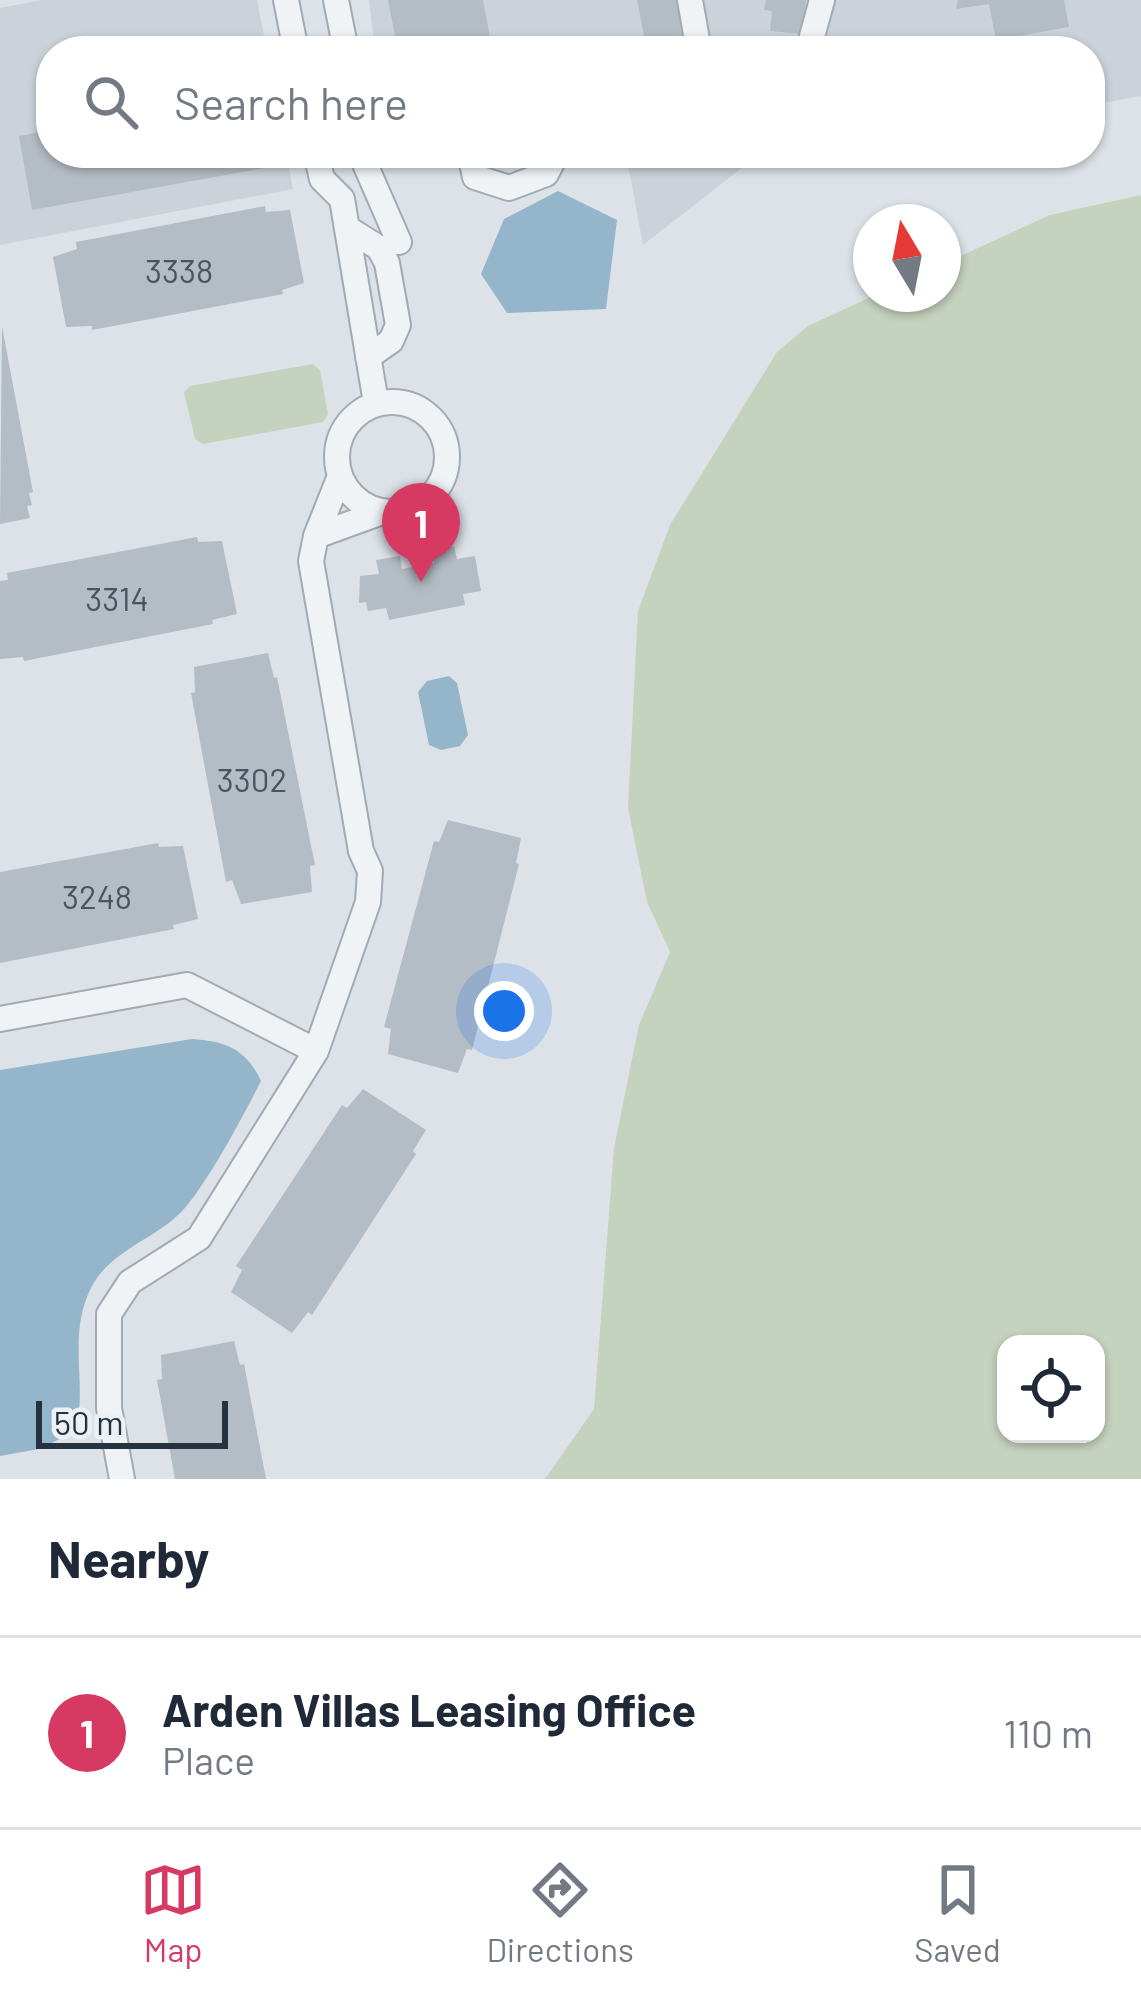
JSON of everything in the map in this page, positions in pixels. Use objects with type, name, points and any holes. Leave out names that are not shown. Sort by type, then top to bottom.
[{"type":"lane","points":[[286,0],[293,36]]},
{"type":"lane","points":[[336,0],[343,36]]},
{"type":"lane","points":[[690,0],[697,36]]},
{"type":"lane","points":[[812,36],[823,0]]},
{"type":"lane","points":[[320,168],[322,178],[342,199],[376,403]]},
{"type":"lane","points":[[342,199],[359,168]]},
{"type":"lane","points":[[369,168],[399,242]]},
{"type":"lane","points":[[473,168],[475,177],[509,188],[546,174],[549,168]]},
{"type":"lane","points":[[316,536],[382,512],[417,506],[442,481],[446,444],[438,427],[425,413],[397,402],[376,403],[345,428],[337,460],[340,476],[356,500],[382,512]]},
{"type":"lane","points":[[122,1479],[109,1408],[109,1315],[130,1282],[200,1238],[316,1051],[368,902],[370,871],[361,851],[311,562],[340,476]]},
{"type":"lane","points":[[0,1018],[187,985],[316,1051]]},
{"type":"shaded area","points":[[42,0],[257,0],[264,36],[36,36],[36,168],[289,168],[293,189],[0,245],[0,8]]},
{"type":"shaded area","points":[[369,0],[1141,0],[1141,96],[1105,102],[1105,36],[373,36]]},
{"type":"shaded area","points":[[629,168],[742,168],[643,245]]},
{"type":"green space","points":[[1141,195],[1141,1479],[545,1479],[594,1409],[614,1148],[639,1025],[670,952],[647,902],[628,808],[638,611],[670,525],[777,352],[808,326],[853,305],[853,312],[961,312],[961,256],[1050,215]]},
{"type":"green space","points":[[313,364],[320,370],[328,414],[323,422],[203,444],[195,439],[184,392],[190,386]]},
{"type":"water","points":[[558,191],[617,220],[606,309],[507,313],[481,274],[504,219]]},
{"type":"water","points":[[449,676],[457,683],[468,735],[460,746],[441,750],[429,745],[418,692],[427,681]]},
{"type":"water","points":[[192,1039],[234,1049],[261,1081],[194,1197],[161,1228],[111,1263],[92,1286],[80,1324],[80,1399],[74,1432],[39,1449],[0,1456],[0,1070]]},
{"type":"building","points":[[388,0],[483,0],[490,36],[395,36]]},
{"type":"building","points":[[637,0],[678,0],[686,36],[644,36]]},
{"type":"building","points":[[766,0],[806,0],[802,34],[770,31],[772,11],[764,10]]},
{"type":"building","points":[[958,0],[1064,0],[1069,27],[995,36],[989,4],[956,9]]},
{"type":"building","points":[[36,133],[36,168],[265,168],[32,210],[19,136]]},
{"type":"building","points":[[265,206],[266,212],[290,210],[304,283],[282,290],[283,294],[92,330],[92,326],[66,327],[53,257],[77,249],[76,242]]},
{"type":"building","points":[[2,326],[33,492],[29,493],[32,505],[27,506],[30,518],[0,524]]},
{"type":"building","points":[[197,537],[198,542],[222,541],[237,614],[212,620],[213,624],[24,661],[23,657],[0,659],[0,581],[8,580],[7,573]]},
{"type":"building","points":[[454,546],[457,559],[475,556],[481,591],[463,594],[465,605],[389,620],[386,608],[368,611],[366,602],[359,603],[360,576],[379,574],[376,560],[400,556],[402,569],[434,563],[432,550]]},
{"type":"building","points":[[268,653],[315,865],[310,866],[312,892],[241,904],[232,880],[226,882],[191,693],[195,692],[194,667]]},
{"type":"building","points":[[448,820],[521,838],[519,864],[472,1050],[467,1049],[458,1073],[388,1054],[391,1029],[384,1027],[434,841],[439,842]]},
{"type":"building","points":[[158,843],[159,847],[183,846],[198,919],[173,925],[174,929],[0,963],[0,872]]},
{"type":"building","points":[[363,1089],[426,1130],[413,1151],[416,1154],[312,1315],[308,1312],[292,1333],[231,1292],[242,1270],[236,1266],[342,1105],[347,1108]]},
{"type":"building","points":[[234,1341],[240,1365],[244,1364],[266,1479],[175,1479],[157,1380],[162,1379],[161,1355]]},
{"type":"place","name":"Arden Villas Leasing Office","points":[[421,582]]}]
